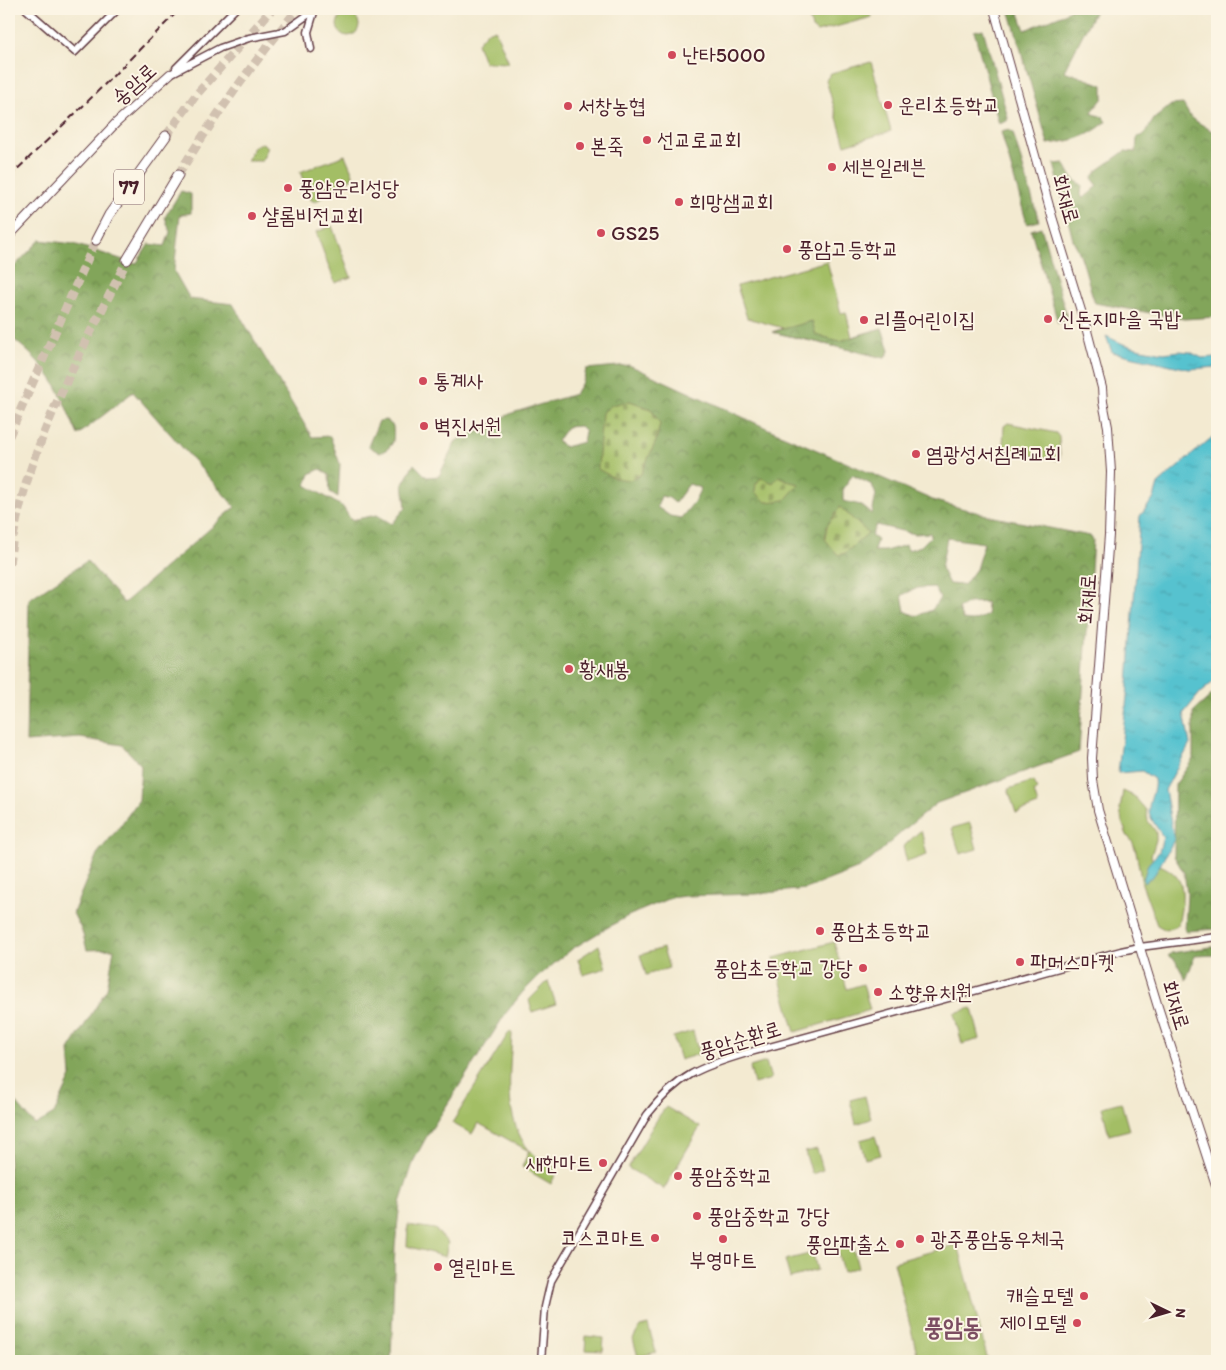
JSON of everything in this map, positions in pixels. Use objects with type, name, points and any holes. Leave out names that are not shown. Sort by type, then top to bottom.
[{"type":"highway","name":"77","points":[[96,240],[110,215],[166,136]]},
{"type":"highway","name":"77","points":[[127,260],[178,175]]},
{"type":"main road","name":"회재로","points":[[994,9],[1102,388],[1108,427],[1111,472],[1105,589],[1092,758],[1093,780],[1098,810],[1158,1007],[1217,1188]]},
{"type":"main road","name":"송암로","points":[[9,236],[110,129],[170,74]]},
{"type":"street","points":[[26,9],[75,52],[118,9]]},
{"type":"street","points":[[170,74],[235,9]]},
{"type":"street","points":[[311,49],[308,32],[315,9]]},
{"type":"street","name":"송암로","points":[[170,74],[220,48],[249,38],[285,31],[315,9]]},
{"type":"street","name":"풍암순환로","points":[[542,1361],[546,1307],[552,1281],[647,1115],[673,1086],[695,1071],[714,1063],[1121,951],[1217,937]]},
{"type":"green space","points":[[806,9],[870,9],[872,17],[817,32],[812,28]]},
{"type":"green space","points":[[1009,9],[1025,9],[1019,13],[1025,30],[1064,14],[1070,9],[1096,9],[1064,71],[1103,85],[1103,98],[1091,113],[1103,117],[1106,122],[1079,138],[1048,144]]},
{"type":"green space","points":[[348,14],[356,17],[359,25],[356,33],[348,36],[340,33],[337,25],[340,17]]},
{"type":"green space","points":[[495,29],[509,63],[484,62],[477,43],[487,32]]},
{"type":"green space","points":[[983,29],[1008,118],[1007,121],[999,124],[974,31]]},
{"type":"green space","points":[[871,62],[891,131],[845,145],[826,80],[831,73]]},
{"type":"green space","points":[[1183,104],[1191,118],[1217,134],[1217,317],[1184,319],[1095,303],[1083,263],[1073,240],[1054,164],[1064,163],[1073,179],[1082,185],[1081,195],[1083,199],[1098,186],[1092,178],[1098,170],[1125,151],[1136,152],[1137,137],[1144,135],[1154,119],[1171,105]]},
{"type":"green space","points":[[1009,130],[1013,133],[1039,221],[1027,224],[1001,132]]},
{"type":"green space","points":[[262,143],[268,147],[262,161],[247,161],[254,147]]},
{"type":"green space","points":[[345,155],[353,174],[352,178],[315,202],[311,200],[300,172]]},
{"type":"green space","points":[[181,191],[191,194],[191,213],[180,215],[174,271],[190,299],[233,304],[312,437],[330,436],[340,464],[338,497],[330,492],[329,475],[320,469],[310,474],[306,485],[343,507],[351,520],[377,515],[392,524],[406,507],[403,484],[414,464],[427,477],[439,476],[456,441],[512,413],[575,394],[584,379],[586,369],[629,365],[773,431],[935,501],[994,517],[1090,536],[1093,540],[1079,752],[937,803],[859,868],[806,889],[756,894],[670,898],[628,916],[572,949],[539,976],[522,993],[506,1013],[427,1136],[414,1160],[400,1203],[395,1246],[391,1361],[9,1361],[9,1085],[15,1101],[35,1125],[54,1114],[71,1077],[69,1050],[107,989],[114,949],[87,950],[82,931],[73,913],[97,854],[139,800],[141,765],[122,745],[80,738],[26,742],[29,599],[87,561],[124,603],[235,507],[133,392],[78,435],[51,377],[22,346],[9,336],[9,272],[40,240],[74,244],[136,264],[149,244],[165,246],[170,232],[165,217]],"holes":[[[580,426],[585,431],[583,442],[565,447],[557,441],[567,427]],[[852,475],[872,485],[876,495],[872,514],[861,505],[843,501],[843,490]],[[689,484],[701,488],[694,502],[681,518],[670,516],[657,507],[661,496],[669,498],[675,503]],[[876,525],[915,534],[930,533],[931,536],[921,546],[908,550],[906,545],[885,551],[874,551],[877,539],[871,536]],[[947,538],[984,543],[976,569],[964,585],[949,584],[941,568]],[[934,587],[940,598],[932,610],[916,616],[905,611],[902,595],[918,588]],[[986,602],[988,615],[973,621],[963,620],[958,609],[969,603]]]},
{"type":"green space","points":[[332,226],[351,277],[335,283],[316,232]]},
{"type":"green space","points":[[1041,227],[1068,320],[1058,323],[1031,230]]},
{"type":"green space","points":[[827,261],[841,313],[846,312],[852,337],[882,328],[889,351],[885,358],[772,332],[783,328],[747,318],[737,286]]},
{"type":"green space","points":[[812,321],[816,335],[840,341],[882,328],[889,351],[885,358],[772,332]]},
{"type":"green space","points":[[630,401],[651,409],[660,424],[656,441],[641,474],[630,480],[614,478],[598,469],[602,413],[612,405]]},
{"type":"green space","points":[[386,420],[393,426],[393,439],[391,445],[380,453],[368,446],[379,421]]},
{"type":"green space","points":[[1008,423],[1056,433],[1059,437],[1060,458],[1057,460],[1008,451],[1003,446],[1004,426]]},
{"type":"green space","points":[[779,476],[799,484],[785,500],[766,502],[755,492],[756,484],[761,478],[773,483]]},
{"type":"green space","points":[[840,507],[868,533],[845,553],[838,555],[825,539],[827,526]]},
{"type":"green space","points":[[1217,690],[1217,929],[1185,931],[1187,893],[1184,873],[1174,856],[1175,785],[1193,759],[1193,712]]},
{"type":"green space","points":[[1034,781],[1037,790],[1034,792],[1038,805],[1016,813],[1008,789]]},
{"type":"green space","points":[[1123,791],[1134,796],[1146,810],[1148,821],[1156,832],[1156,840],[1151,856],[1154,863],[1173,873],[1179,880],[1182,904],[1178,925],[1166,930],[1157,925],[1142,884],[1136,851],[1122,822],[1120,809]]},
{"type":"green space","points":[[970,823],[977,849],[960,854],[952,828]]},
{"type":"green space","points":[[921,830],[927,855],[907,862],[903,847]]},
{"type":"green space","points":[[834,942],[847,989],[863,984],[870,1010],[795,1032],[774,958]]},
{"type":"green space","points":[[599,945],[606,968],[583,975],[578,959]]},
{"type":"green space","points":[[1217,946],[1217,955],[1195,956],[1186,980],[1175,960],[1168,956],[1171,953]]},
{"type":"green space","points":[[663,948],[669,968],[646,975],[640,955]]},
{"type":"green space","points":[[548,981],[556,1004],[532,1012],[529,1000]]},
{"type":"green space","points":[[972,1008],[980,1039],[962,1044],[954,1013]]},
{"type":"green space","points":[[510,1031],[512,1034],[510,1095],[515,1124],[529,1150],[542,1161],[558,1169],[551,1184],[522,1167],[529,1151],[478,1123],[472,1134],[452,1123]]},
{"type":"green space","points":[[693,1031],[699,1054],[680,1060],[673,1037]]},
{"type":"green space","points":[[766,1062],[771,1079],[754,1084],[750,1067]]},
{"type":"green space","points":[[865,1096],[871,1119],[856,1124],[850,1100]]},
{"type":"green space","points":[[1121,1102],[1129,1130],[1109,1135],[1102,1107]]},
{"type":"green space","points":[[666,1107],[700,1127],[664,1189],[628,1168]]},
{"type":"green space","points":[[875,1136],[881,1155],[865,1159],[860,1140]]},
{"type":"green space","points":[[817,1149],[823,1170],[812,1174],[805,1152]]},
{"type":"green space","points":[[408,1225],[435,1229],[448,1243],[445,1257],[407,1246]]},
{"type":"green space","points":[[851,1242],[858,1267],[843,1272],[836,1246]]},
{"type":"green space","points":[[958,1244],[988,1361],[919,1361],[894,1262]]},
{"type":"green space","points":[[813,1253],[817,1270],[790,1278],[785,1260]]},
{"type":"green space","points":[[648,1325],[656,1352],[638,1357],[633,1339],[640,1327]]},
{"type":"green space","points":[[586,1336],[604,1338],[603,1351],[585,1350]]},
{"type":"water","points":[[1106,336],[1123,344],[1141,349],[1164,353],[1190,352],[1202,358],[1217,357],[1217,367],[1189,369],[1112,352]]},
{"type":"water","points":[[1217,433],[1217,679],[1200,693],[1184,713],[1190,744],[1165,790],[1174,840],[1155,874],[1145,883],[1143,880],[1148,864],[1159,852],[1163,837],[1149,811],[1154,779],[1142,771],[1118,773],[1127,697],[1140,516],[1154,498],[1158,484]]},
{"type":"tunnel","points":[[166,136],[196,95],[272,9]]},
{"type":"tunnel","points":[[178,175],[235,90],[298,9]]},
{"type":"tunnel","points":[[9,436],[96,240]]},
{"type":"tunnel","points":[[9,564],[16,523],[39,445],[72,370],[127,260]]},
{"type":"railway","points":[[9,177],[180,9]]},
{"type":"place","name":"난타5000","points":[[672,55]]},
{"type":"place","name":"운리초등학교","points":[[888,105]]},
{"type":"place","name":"서창농협","points":[[568,106]]},
{"type":"place","name":"선교로교회","points":[[647,140]]},
{"type":"place","name":"본죽","points":[[580,146]]},
{"type":"place","name":"세븐일레븐","points":[[832,167]]},
{"type":"place","name":"풍암운리성당","points":[[288,188]]},
{"type":"place","name":"희망샘교회","points":[[679,202]]},
{"type":"place","name":"샬롬비전교회","points":[[252,216]]},
{"type":"place","name":"GS25","points":[[601,233]]},
{"type":"place","name":"풍암고등학교","points":[[787,249]]},
{"type":"place","name":"신돈지마을 국밥","points":[[1048,319]]},
{"type":"place","name":"리플어린이집","points":[[864,320]]},
{"type":"place","name":"통계사","points":[[423,381]]},
{"type":"place","name":"벽진서원","points":[[424,426]]},
{"type":"place","name":"염광성서침례교회","points":[[916,454]]},
{"type":"place","name":"황새봉","points":[[569,669]]},
{"type":"place","name":"풍암초등학교","points":[[820,931]]},
{"type":"place","name":"파머스마켓","points":[[1020,962]]},
{"type":"place","name":"풍암초등학교 강당","points":[[863,968]]},
{"type":"place","name":"소향유치원","points":[[878,992]]},
{"type":"place","name":"새한마트","points":[[603,1163]]},
{"type":"place","name":"풍암중학교","points":[[678,1176]]},
{"type":"place","name":"풍암중학교 강당","points":[[697,1216]]},
{"type":"place","name":"코스코마트","points":[[655,1238]]},
{"type":"place","name":"부영마트","points":[[723,1239]]},
{"type":"place","name":"광주풍암동우체국","points":[[920,1239]]},
{"type":"place","name":"풍암파출소","points":[[900,1244]]},
{"type":"place","name":"열린마트","points":[[438,1267]]},
{"type":"place","name":"캐슬모텔","points":[[1084,1296]]},
{"type":"place","name":"제이모텔","points":[[1077,1323]]},
{"type":"district","name":"풍암동","points":[[953,1327]]}]
